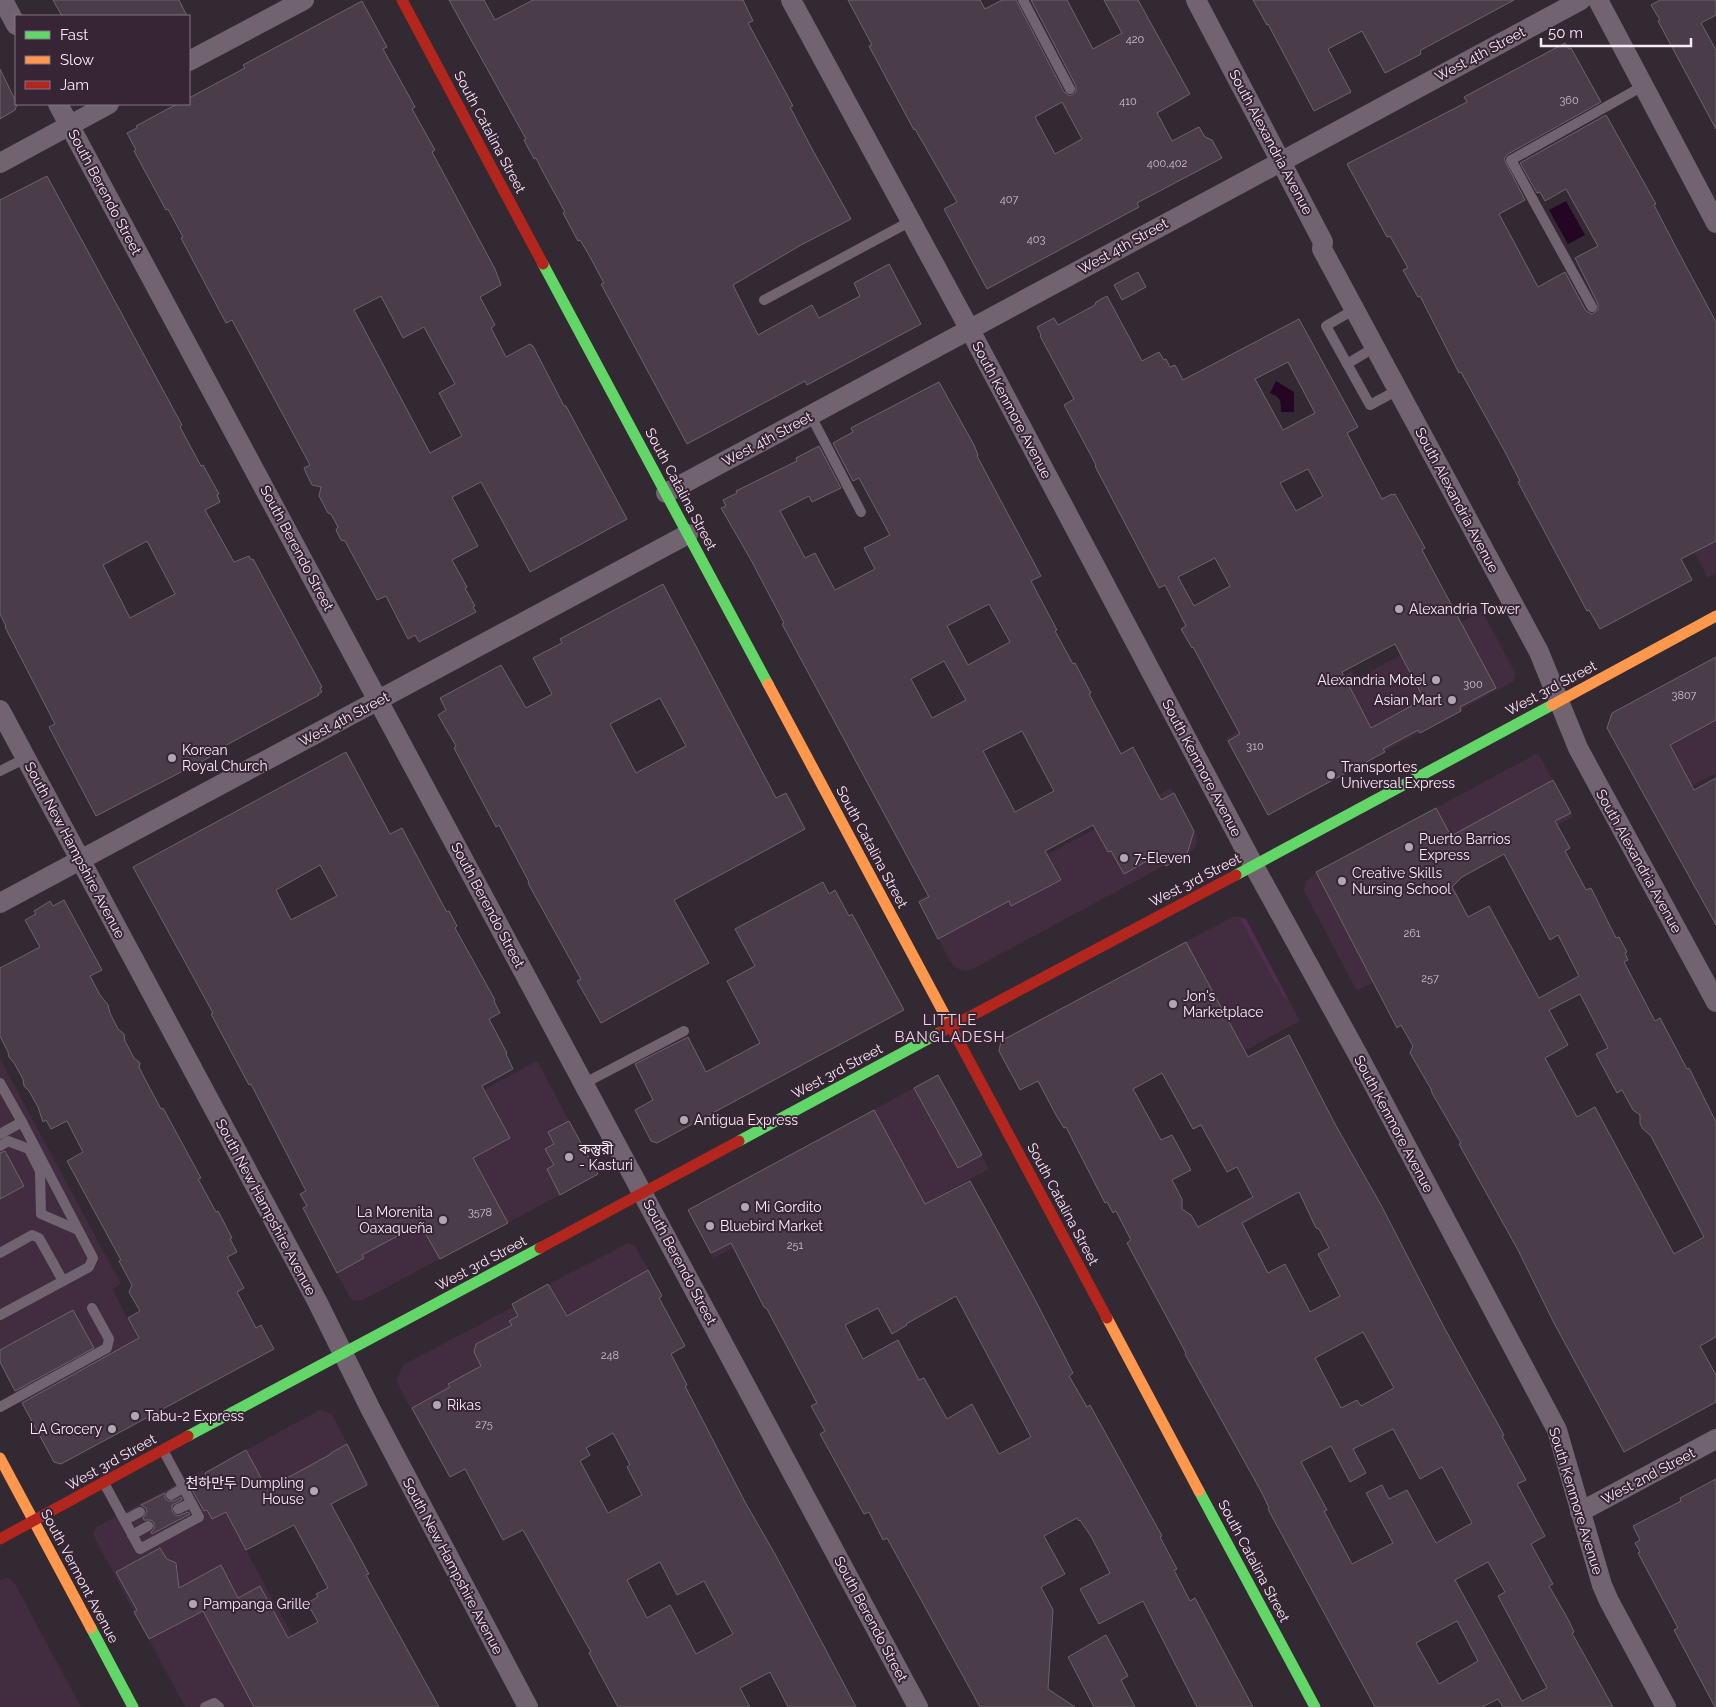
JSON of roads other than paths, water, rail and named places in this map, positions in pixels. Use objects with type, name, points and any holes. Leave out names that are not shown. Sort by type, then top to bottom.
[{"type":"main road","name":"South Catalina Street","points":[[402,0],[1315,1707]]},
{"type":"main road","name":"West 3rd Street","points":[[0,1540],[260,1397],[1155,917],[1254,866],[1716,616]]},
{"type":"main road","name":"South Vermont Avenue","points":[[0,1458],[133,1707]]},
{"type":"street","points":[[3,0],[15,23]]},
{"type":"street","points":[[190,61],[304,0]]},
{"type":"street","name":"South Kenmore Avenue","points":[[791,0],[970,330],[1254,866],[1358,1055],[1557,1430],[1596,1568],[1609,1601],[1666,1707]]},
{"type":"street","name":"South Alexandria Avenue","points":[[1196,0],[1323,242],[1322,249],[1539,652],[1578,748],[1716,1002]]},
{"type":"street","name":"West 4th Street","points":[[666,493],[1581,0]]},
{"type":"street","points":[[1598,0],[1716,223]]},
{"type":"street","name":"South Berendo Street","points":[[59,105],[918,1707]]},
{"type":"street","points":[[0,163],[107,105]]},
{"type":"street","name":"West 4th Street","points":[[0,903],[688,534]]},
{"type":"street","name":"South New Hampshire Avenue","points":[[0,710],[317,1302],[342,1354],[528,1707]]},
{"type":"street","name":"West 2nd Street","points":[[1580,1512],[1716,1439]]},
{"type":"lane","points":[[1023,0],[1070,89]]},
{"type":"lane","points":[[1592,307],[1511,160],[1643,86]]},
{"type":"lane","points":[[764,300],[911,221]]},
{"type":"lane","points":[[1355,309],[1326,326],[1370,405],[1398,390]]},
{"type":"lane","points":[[1347,364],[1375,347]]},
{"type":"lane","points":[[811,416],[861,512]]},
{"type":"lane","points":[[0,771],[26,758]]},
{"type":"lane","points":[[583,1084],[684,1031]]},
{"type":"lane","points":[[0,1083],[93,1258],[89,1267],[0,1315]]},
{"type":"lane","points":[[0,1134],[22,1122]]},
{"type":"lane","points":[[0,1146],[8,1142],[29,1149],[40,1171],[41,1214],[78,1230]]},
{"type":"lane","points":[[0,1253],[32,1235],[39,1238],[63,1281]]},
{"type":"lane","points":[[0,1407],[107,1348],[108,1339],[92,1308]]},
{"type":"lane","points":[[104,1482],[140,1549],[190,1522],[199,1517],[163,1450]]},
{"type":"lane","points":[[170,1495],[183,1488]]},
{"type":"lane","points":[[178,1509],[191,1503]]},
{"type":"lane","points":[[125,1520],[140,1512]]},
{"type":"lane","points":[[132,1535],[148,1526]]},
{"type":"lane","points":[[205,1707],[214,1703],[219,1707]]},
{"type":"place","name":"Alexandria Tower","points":[[1399,609]]},
{"type":"place","name":"Alexandria Motel","points":[[1436,680]]},
{"type":"place","name":"Asian Mart","points":[[1452,700]]},
{"type":"place","name":"Korean Royal Church","points":[[172,758]]},
{"type":"place","name":"Transportes Universal Express","points":[[1331,775]]},
{"type":"place","name":"Puerto Barrios Express","points":[[1409,847]]},
{"type":"place","name":"7-Eleven","points":[[1124,858]]},
{"type":"place","name":"Creative Skills Nursing School","points":[[1342,881]]},
{"type":"place","name":"Jon's Marketplace","points":[[1173,1004]]},
{"type":"place","name":"Antigua Express","points":[[684,1120]]},
{"type":"place","name":"কস্তুরী - Kasturi","points":[[569,1157]]},
{"type":"place","name":"Mi Gordito","points":[[745,1207]]},
{"type":"place","name":"La Morenita Oaxaqueña","points":[[443,1220]]},
{"type":"place","name":"Bluebird Market","points":[[710,1226]]},
{"type":"place","name":"Rikas","points":[[437,1405]]},
{"type":"place","name":"Tabu-2 Express","points":[[135,1416]]},
{"type":"place","name":"LA Grocery","points":[[112,1429]]},
{"type":"place","name":"천하만두 Dumpling House","points":[[314,1491]]},
{"type":"place","name":"Pampanga Grille","points":[[193,1604]]},
{"type":"district","name":"LITTLE BANGLADESH","points":[[950,1028]]}]
